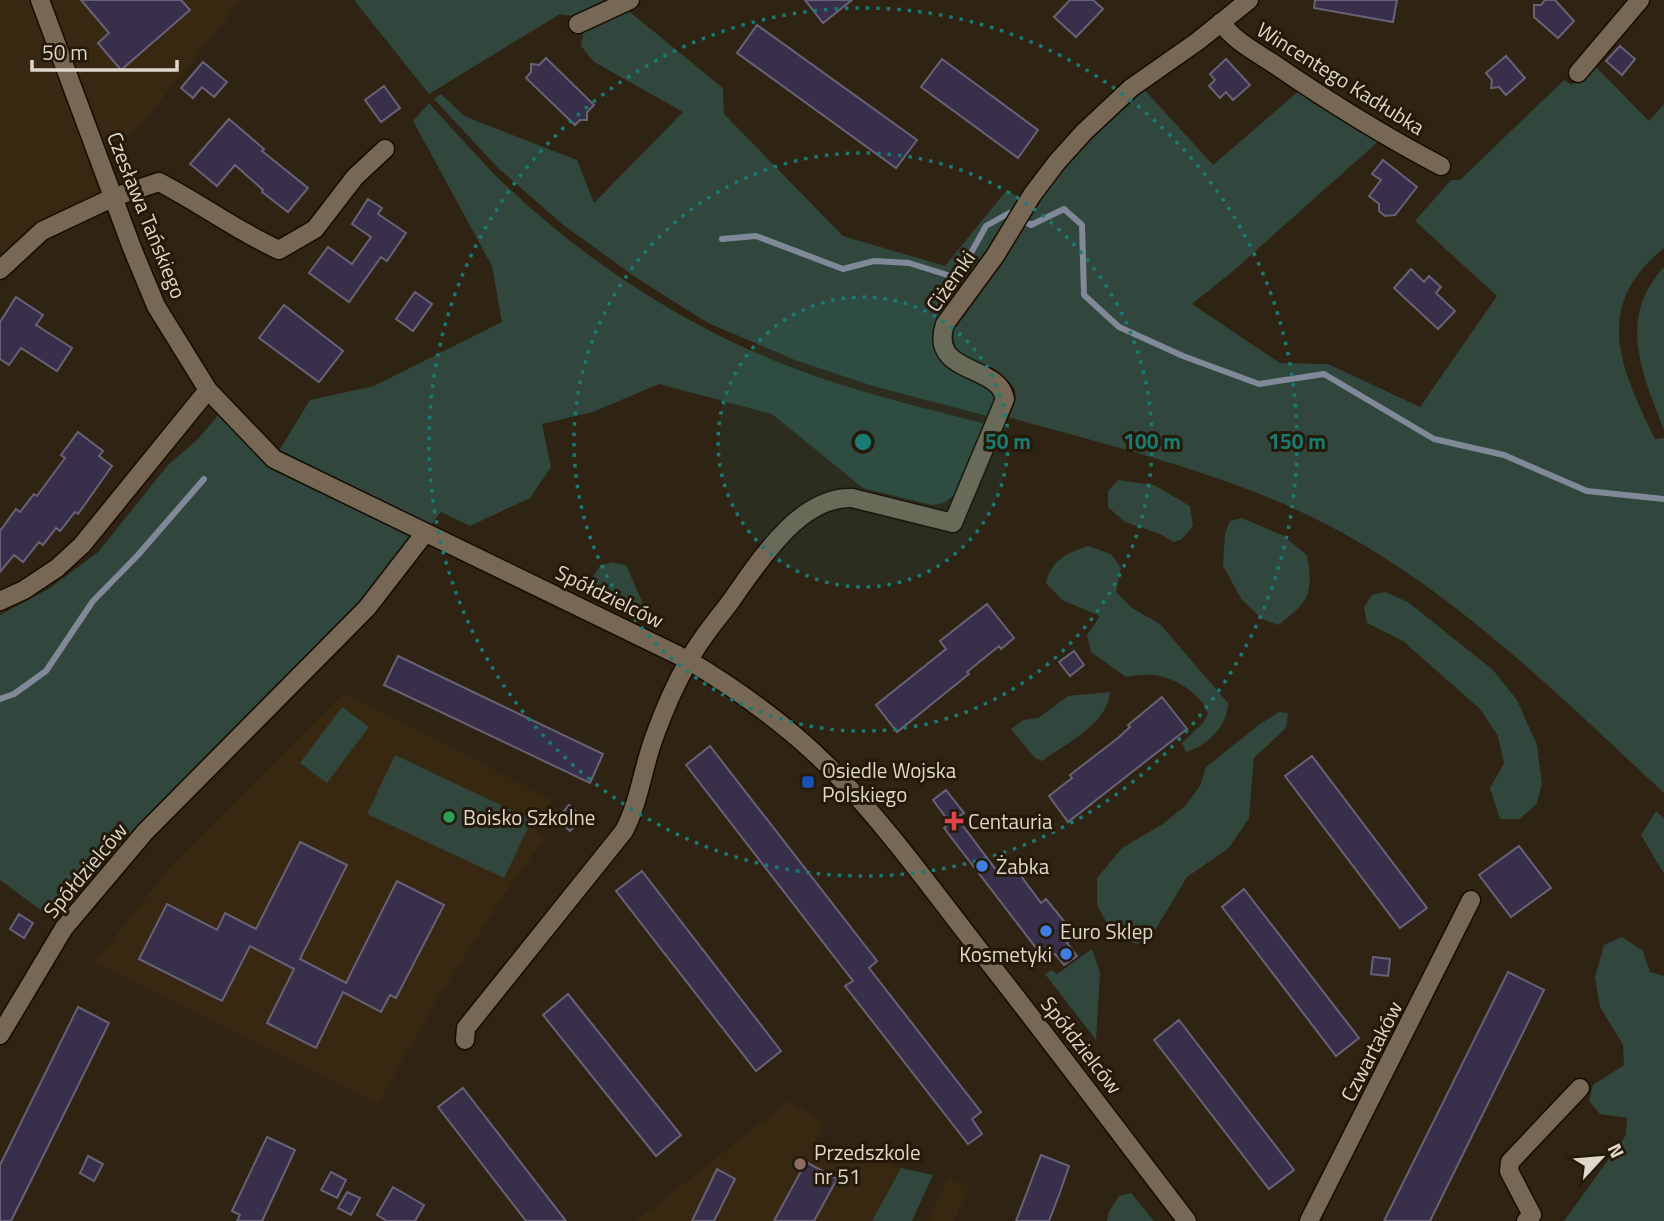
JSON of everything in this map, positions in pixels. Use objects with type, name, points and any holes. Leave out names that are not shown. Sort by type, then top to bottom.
[{"type":"street","name":"Czesława Tańskiego","points":[[40,0],[156,306],[208,390],[274,459],[425,533]]},
{"type":"street","points":[[578,24],[630,0]]},
{"type":"street","name":"Ciżemki","points":[[465,1040],[466,1028],[624,831],[633,814],[654,736],[688,660],[774,545],[802,517],[837,498],[852,498],[953,523],[1005,399],[994,381],[954,361],[946,348],[942,333],[952,315],[995,256],[1027,202],[1057,162],[1112,104],[1249,0]]},
{"type":"street","points":[[1578,73],[1640,0]]},
{"type":"street","name":"Wincentego Kadłubka","points":[[1221,22],[1234,37],[1304,85],[1441,166]]},
{"type":"street","points":[[0,270],[42,231],[114,197],[159,182],[250,236],[279,250],[315,229],[355,177],[385,149]]},
{"type":"street","points":[[0,601],[24,590],[57,568],[82,545],[208,390]]},
{"type":"street","name":"Spółdzielców","points":[[0,1035],[59,936],[145,832],[367,608],[425,533],[688,660],[738,692],[826,764],[867,808],[1064,1058],[1187,1221]]},
{"type":"street","name":"Czwartaków","points":[[1310,1221],[1471,900]]},
{"type":"street","points":[[1526,1221],[1532,1215],[1509,1171],[1510,1162],[1580,1088]]},
{"type":"shaded area","points":[[0,0],[241,0],[138,129],[97,152],[114,197],[12,257],[0,248]]},
{"type":"shaded area","points":[[344,693],[552,799],[536,833],[545,838],[503,896],[435,1003],[378,1104],[95,962],[171,866]]},
{"type":"shaded area","name":"Przedszkole nr 51","points":[[789,1101],[825,1123],[813,1146],[838,1159],[876,1156],[901,1168],[872,1221],[636,1221]]},
{"type":"shaded area","points":[[949,1177],[969,1187],[954,1221],[928,1221]]},
{"type":"green space","points":[[354,0],[619,0],[578,17],[560,14],[429,94]]},
{"type":"green space","points":[[625,8],[723,88],[724,114],[843,236],[945,266],[1007,190],[1015,195],[1019,207],[936,335],[994,394],[996,402],[991,417],[873,386],[795,360],[708,323],[635,277],[562,224],[499,169],[434,99],[441,94],[464,116],[577,160],[594,203],[683,112],[594,62],[581,46],[584,27]]},
{"type":"green space","points":[[1592,63],[1649,121],[1664,104],[1664,248],[1641,270],[1627,293],[1620,316],[1619,339],[1632,388],[1643,413],[1655,439],[1664,438],[1664,793],[1482,629],[1403,570],[1362,544],[1320,521],[1234,484],[1144,455],[1008,417],[1015,398],[1013,386],[1004,378],[964,358],[955,345],[954,325],[1041,194],[1080,145],[1142,87],[1213,165],[1302,88],[1381,139],[1232,272],[1192,304],[1280,363],[1328,364],[1420,407],[1497,296],[1415,221],[1451,180],[1460,180],[1564,80],[1572,85]]},
{"type":"green space","points":[[429,103],[493,173],[560,233],[671,310],[752,351],[816,377],[986,424],[955,494],[944,503],[932,505],[863,488],[772,414],[659,384],[593,412],[542,424],[551,467],[530,498],[470,526],[441,512],[367,608],[146,832],[56,912],[42,911],[0,880],[0,615],[50,588],[98,552],[168,465],[198,439],[225,407],[274,459],[310,400],[374,386],[502,322],[492,266],[413,121]]},
{"type":"green space","points":[[1664,267],[1664,430],[1640,360],[1638,324],[1648,289]]},
{"type":"green space","points":[[1118,480],[1154,485],[1190,506],[1193,526],[1182,539],[1174,542],[1160,534],[1125,522],[1108,507],[1108,491]]},
{"type":"green space","points":[[1242,518],[1282,535],[1307,555],[1310,579],[1307,596],[1297,610],[1278,625],[1262,619],[1242,600],[1223,566],[1225,533],[1230,521]]},
{"type":"green space","points":[[1088,546],[1111,554],[1121,568],[1116,592],[1132,608],[1160,624],[1228,703],[1224,720],[1215,734],[1194,749],[1186,752],[1182,743],[1204,722],[1208,713],[1199,699],[1179,683],[1162,677],[1126,677],[1091,652],[1087,635],[1100,616],[1062,600],[1046,583],[1052,568],[1061,558]]},
{"type":"green space","points":[[612,562],[626,565],[649,617],[587,585],[600,566]]},
{"type":"green space","points":[[1385,592],[1408,602],[1493,670],[1517,700],[1537,745],[1542,784],[1537,803],[1520,819],[1500,819],[1490,788],[1504,763],[1498,736],[1480,709],[1403,641],[1367,623],[1364,607],[1372,595]]},
{"type":"green space","points":[[1110,692],[1102,714],[1094,723],[1042,761],[1035,758],[1011,729],[1023,720],[1038,718],[1068,696]]},
{"type":"green space","points":[[342,707],[369,727],[327,783],[300,763]]},
{"type":"green space","points":[[1279,712],[1288,713],[1286,728],[1254,758],[1249,818],[1229,848],[1187,877],[1151,937],[1137,944],[1114,936],[1097,905],[1097,878],[1122,848],[1163,824],[1186,805],[1200,786],[1206,767]]},
{"type":"green space","name":"Boisko Szkolne","points":[[395,755],[532,820],[504,878],[367,814]]},
{"type":"green space","points":[[1656,811],[1664,818],[1664,874],[1641,835]]},
{"type":"green space","points":[[1622,937],[1643,951],[1650,972],[1664,976],[1664,1221],[1564,1221],[1626,1135],[1627,1118],[1600,1114],[1589,1101],[1593,1085],[1624,1065],[1623,1045],[1600,1007],[1595,977],[1604,945]]},
{"type":"green space","points":[[1092,949],[1100,972],[1096,1040],[1045,974],[1052,970],[1057,974]]},
{"type":"green space","points":[[901,1168],[933,1175],[912,1221],[872,1221]]},
{"type":"green space","points":[[1131,1193],[1154,1221],[1107,1221],[1119,1196]]},
{"type":"building","points":[[81,0],[181,0],[190,10],[121,70],[98,43],[109,33]]},
{"type":"building","points":[[805,0],[852,0],[823,23]]},
{"type":"building","points":[[1070,0],[1093,0],[1103,9],[1076,37],[1054,17]]},
{"type":"building","points":[[1315,0],[1397,0],[1393,22],[1314,8]]},
{"type":"building","points":[[1545,0],[1555,0],[1574,21],[1558,38],[1534,17],[1534,5],[1541,5]]},
{"type":"building","points":[[757,25],[917,140],[896,168],[737,53]]},
{"type":"building","points":[[1620,46],[1635,59],[1622,75],[1606,61]]},
{"type":"building","points":[[1506,56],[1525,78],[1506,95],[1499,87],[1491,88],[1492,80],[1486,73]]},
{"type":"building","points":[[546,58],[594,105],[587,112],[587,120],[580,120],[575,125],[526,78],[531,72],[531,64],[539,65]]},
{"type":"building","points":[[942,59],[1038,130],[1018,158],[921,87]]},
{"type":"building","points":[[1226,59],[1250,85],[1233,100],[1226,92],[1220,98],[1209,86],[1215,80],[1210,74]]},
{"type":"building","points":[[203,62],[227,82],[214,97],[202,87],[193,98],[181,88]]},
{"type":"building","points":[[384,86],[400,108],[381,122],[365,100]]},
{"type":"building","points":[[229,119],[264,149],[262,151],[308,188],[288,212],[262,192],[263,190],[235,165],[217,186],[190,164]]},
{"type":"building","points":[[1383,160],[1417,187],[1395,215],[1385,216],[1379,211],[1379,204],[1369,196],[1381,180],[1372,174]]},
{"type":"building","points":[[368,199],[382,208],[378,214],[406,233],[387,261],[381,257],[349,302],[309,273],[328,247],[352,264],[371,237],[352,224]]},
{"type":"building","points":[[1411,269],[1424,282],[1429,276],[1441,287],[1436,293],[1455,311],[1438,329],[1394,288]]},
{"type":"building","points":[[415,292],[432,304],[413,331],[396,319]]},
{"type":"building","points":[[16,297],[43,315],[36,325],[72,348],[57,371],[21,348],[9,365],[0,359],[0,322]]},
{"type":"building","points":[[284,305],[343,351],[319,382],[259,338]]},
{"type":"building","points":[[78,432],[103,451],[99,456],[112,466],[78,514],[75,512],[60,531],[56,528],[43,545],[39,542],[23,562],[14,555],[0,572],[0,531],[16,509],[20,512],[34,494],[37,496],[65,458],[61,455]]},
{"type":"building","points":[[987,604],[1014,638],[1001,649],[999,646],[897,732],[876,705],[946,649],[940,641]]},
{"type":"building","points":[[1074,651],[1084,665],[1070,676],[1059,662]]},
{"type":"building","points":[[398,656],[603,754],[590,783],[384,685]]},
{"type":"building","points":[[1162,697],[1187,729],[1068,822],[1049,796]]},
{"type":"building","points":[[710,746],[877,961],[869,968],[981,1112],[972,1119],[982,1134],[968,1144],[845,986],[853,981],[686,765]]},
{"type":"building","points":[[1312,756],[1427,908],[1400,928],[1285,776]]},
{"type":"building","points":[[946,790],[964,813],[957,818],[1000,875],[1013,865],[1041,903],[1046,899],[1076,936],[1067,943],[1077,956],[1064,965],[1055,954],[1040,953],[944,828],[950,823],[933,800]]},
{"type":"building","points":[[569,805],[582,817],[570,831],[557,819]]},
{"type":"building","points":[[300,842],[347,865],[300,959],[346,983],[397,881],[444,905],[396,998],[390,995],[381,1012],[343,992],[316,1048],[267,1023],[294,969],[250,946],[222,1001],[139,959],[167,904],[217,930],[225,913],[256,929]]},
{"type":"building","points":[[1519,846],[1551,888],[1511,917],[1479,875]]},
{"type":"building","points":[[642,871],[781,1051],[756,1071],[616,891]]},
{"type":"building","points":[[1244,889],[1359,1038],[1336,1056],[1222,907]]},
{"type":"building","points":[[19,914],[33,923],[24,938],[10,929]]},
{"type":"building","points":[[1373,957],[1390,959],[1388,976],[1371,974]]},
{"type":"building","points":[[1508,972],[1544,990],[1430,1221],[1384,1221]]},
{"type":"building","points":[[568,994],[681,1135],[656,1156],[543,1015]]},
{"type":"building","points":[[78,1007],[109,1023],[11,1221],[0,1221],[0,1165]]},
{"type":"building","points":[[1179,1020],[1294,1170],[1269,1189],[1154,1040]]},
{"type":"building","points":[[463,1088],[566,1221],[526,1221],[438,1107]]},
{"type":"building","points":[[267,1137],[295,1150],[262,1221],[237,1221],[240,1215],[232,1211]]},
{"type":"building","points":[[1041,1155],[1069,1166],[1059,1195],[1049,1221],[1016,1221]]},
{"type":"building","points":[[88,1156],[103,1164],[94,1181],[80,1173]]},
{"type":"building","points":[[806,1162],[837,1179],[814,1221],[774,1221]]},
{"type":"building","points":[[717,1169],[735,1179],[714,1221],[692,1221]]},
{"type":"building","points":[[331,1172],[346,1180],[337,1198],[321,1190]]},
{"type":"building","points":[[393,1187],[424,1205],[415,1221],[387,1221],[377,1215]]},
{"type":"building","points":[[347,1192],[360,1198],[351,1215],[338,1208]]},
{"type":"waterway","points":[[722,239],[756,236],[843,269],[874,261],[909,263],[957,278],[986,226],[1009,213],[1031,225],[1064,209],[1082,225],[1084,295],[1119,327],[1183,356],[1259,384],[1324,374],[1434,439],[1504,455],[1587,491],[1664,499]]},
{"type":"waterway","points":[[0,699],[14,694],[46,671],[93,601],[138,555],[204,479]]},
{"type":"place","name":"Osiedle Wojska Polskiego","points":[[808,782]]},
{"type":"place","name":"Boisko Szkolne","points":[[449,817]]},
{"type":"place","name":"Centauria","points":[[954,821]]},
{"type":"place","name":"Żabka","points":[[982,866]]},
{"type":"place","name":"Euro Sklep","points":[[1046,931]]},
{"type":"place","name":"Kosmetyki","points":[[1066,954]]},
{"type":"place","name":"Przedszkole nr 51","points":[[800,1164]]}]
